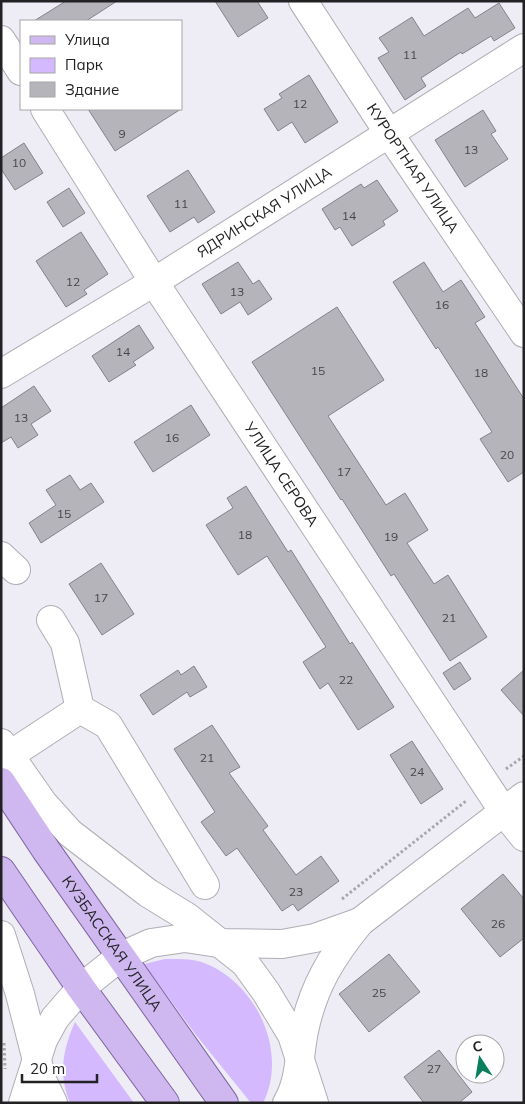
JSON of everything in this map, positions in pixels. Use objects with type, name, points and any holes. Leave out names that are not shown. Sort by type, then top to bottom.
[{"type":"main road","name":"КУЗБАССКАЯ УЛИЦА","points":[[1,782],[51,858],[224,1103]]},
{"type":"main road","points":[[1,870],[81,988],[165,1103]]},
{"type":"street","name":"КУРОРТНАЯ УЛИЦА","points":[[303,1],[388,132],[524,333]]},
{"type":"street","points":[[1,40],[20,69]]},
{"type":"street","name":"ЯДРИНСКАЯ УЛИЦА","points":[[1,374],[154,282],[388,132],[524,48]]},
{"type":"street","name":"УЛИЦА СЕРОВА","points":[[46,110],[154,282],[486,785],[514,804],[524,837]]},
{"type":"street","points":[[51,620],[65,643],[80,709],[108,725],[205,885]]},
{"type":"street","points":[[80,709],[6,749],[43,803],[70,833],[148,893],[186,917],[244,963],[266,992],[292,1035],[314,1103]]},
{"type":"street","points":[[287,1103],[295,1081],[304,1031],[313,1000],[324,973],[339,947],[360,922],[514,804]]},
{"type":"street","points":[[23,1103],[43,1040],[55,1018],[81,988],[120,957],[151,943],[185,938],[218,943],[282,944],[315,938],[360,922]]},
{"type":"street","points":[[1,935],[20,994],[42,1080],[53,1103]]},
{"type":"path","points":[[335,905],[524,756]]},
{"type":"path","points":[[4,1039],[5,1073]]},
{"type":"green space","points":[[165,959],[193,960],[209,965],[226,975],[242,989],[254,1005],[264,1024],[270,1043],[272,1063],[270,1084],[263,1103],[251,1103],[196,1035],[144,964]]},
{"type":"green space","points":[[75,1022],[134,1103],[70,1103],[63,1072],[67,1042]]},
{"type":"building","points":[[66,1],[117,1],[88,20],[36,20]]},
{"type":"building","points":[[215,1],[257,1],[268,18],[238,37]]},
{"type":"building","points":[[499,3],[515,28],[494,41],[491,36],[462,54],[461,52],[421,78],[426,86],[405,100],[378,58],[389,52],[379,38],[412,17],[424,36],[468,8],[475,18]]},
{"type":"building","points":[[309,75],[338,122],[305,143],[292,122],[278,131],[264,109],[282,98],[279,94]]},
{"type":"building","points":[[89,110],[179,110],[115,151]]},
{"type":"building","points":[[483,110],[496,131],[491,134],[508,159],[465,187],[435,140]]},
{"type":"building","points":[[24,143],[43,173],[15,190],[1,169],[1,158]]},
{"type":"building","points":[[188,170],[215,212],[198,223],[194,217],[170,232],[147,196]]},
{"type":"building","points":[[377,180],[398,211],[383,221],[385,225],[352,246],[340,227],[335,230],[322,209],[361,184],[364,188]]},
{"type":"building","points":[[69,188],[85,213],[63,227],[47,202]]},
{"type":"building","points":[[81,232],[108,274],[84,290],[87,294],[66,307],[36,261]]},
{"type":"building","points":[[238,262],[253,284],[259,280],[272,299],[248,315],[240,302],[221,314],[202,284]]},
{"type":"building","points":[[424,262],[443,292],[461,280],[485,317],[475,323],[524,399],[524,472],[508,482],[480,439],[492,432],[438,347],[436,349],[393,282]]},
{"type":"building","points":[[337,307],[384,380],[328,416],[386,505],[405,493],[428,530],[407,543],[434,584],[448,575],[487,637],[450,661],[394,574],[391,576],[252,362]]},
{"type":"building","points":[[139,325],[154,348],[133,362],[136,365],[109,382],[92,356]]},
{"type":"building","points":[[34,386],[51,411],[31,424],[38,435],[18,448],[11,437],[1,443],[1,408]]},
{"type":"building","points":[[191,405],[210,435],[153,472],[134,442]]},
{"type":"building","points":[[70,475],[80,490],[91,483],[104,502],[41,543],[29,523],[56,505],[46,490]]},
{"type":"building","points":[[246,486],[288,552],[291,550],[350,644],[352,642],[394,707],[358,730],[328,683],[320,689],[303,662],[326,647],[267,556],[238,575],[206,525],[233,508],[227,498]]},
{"type":"building","points":[[101,563],[134,614],[102,635],[69,584]]},
{"type":"building","points":[[460,662],[471,679],[454,690],[443,673]]},
{"type":"building","points":[[194,666],[207,687],[190,697],[187,692],[153,715],[140,695],[178,670],[181,675]]},
{"type":"building","points":[[524,670],[524,716],[501,690]]},
{"type":"building","points":[[212,725],[240,767],[229,773],[268,826],[263,830],[296,875],[321,856],[339,881],[298,911],[293,904],[282,911],[237,848],[226,856],[201,822],[215,812],[174,749]]},
{"type":"building","points":[[412,741],[443,789],[421,804],[390,755]]},
{"type":"building","points":[[503,874],[524,899],[524,938],[500,957],[461,909]]},
{"type":"building","points":[[389,954],[420,992],[369,1032],[339,994]]},
{"type":"building","points":[[439,1050],[455,1070],[455,1084],[466,1084],[472,1092],[459,1103],[424,1103],[404,1077]]}]
